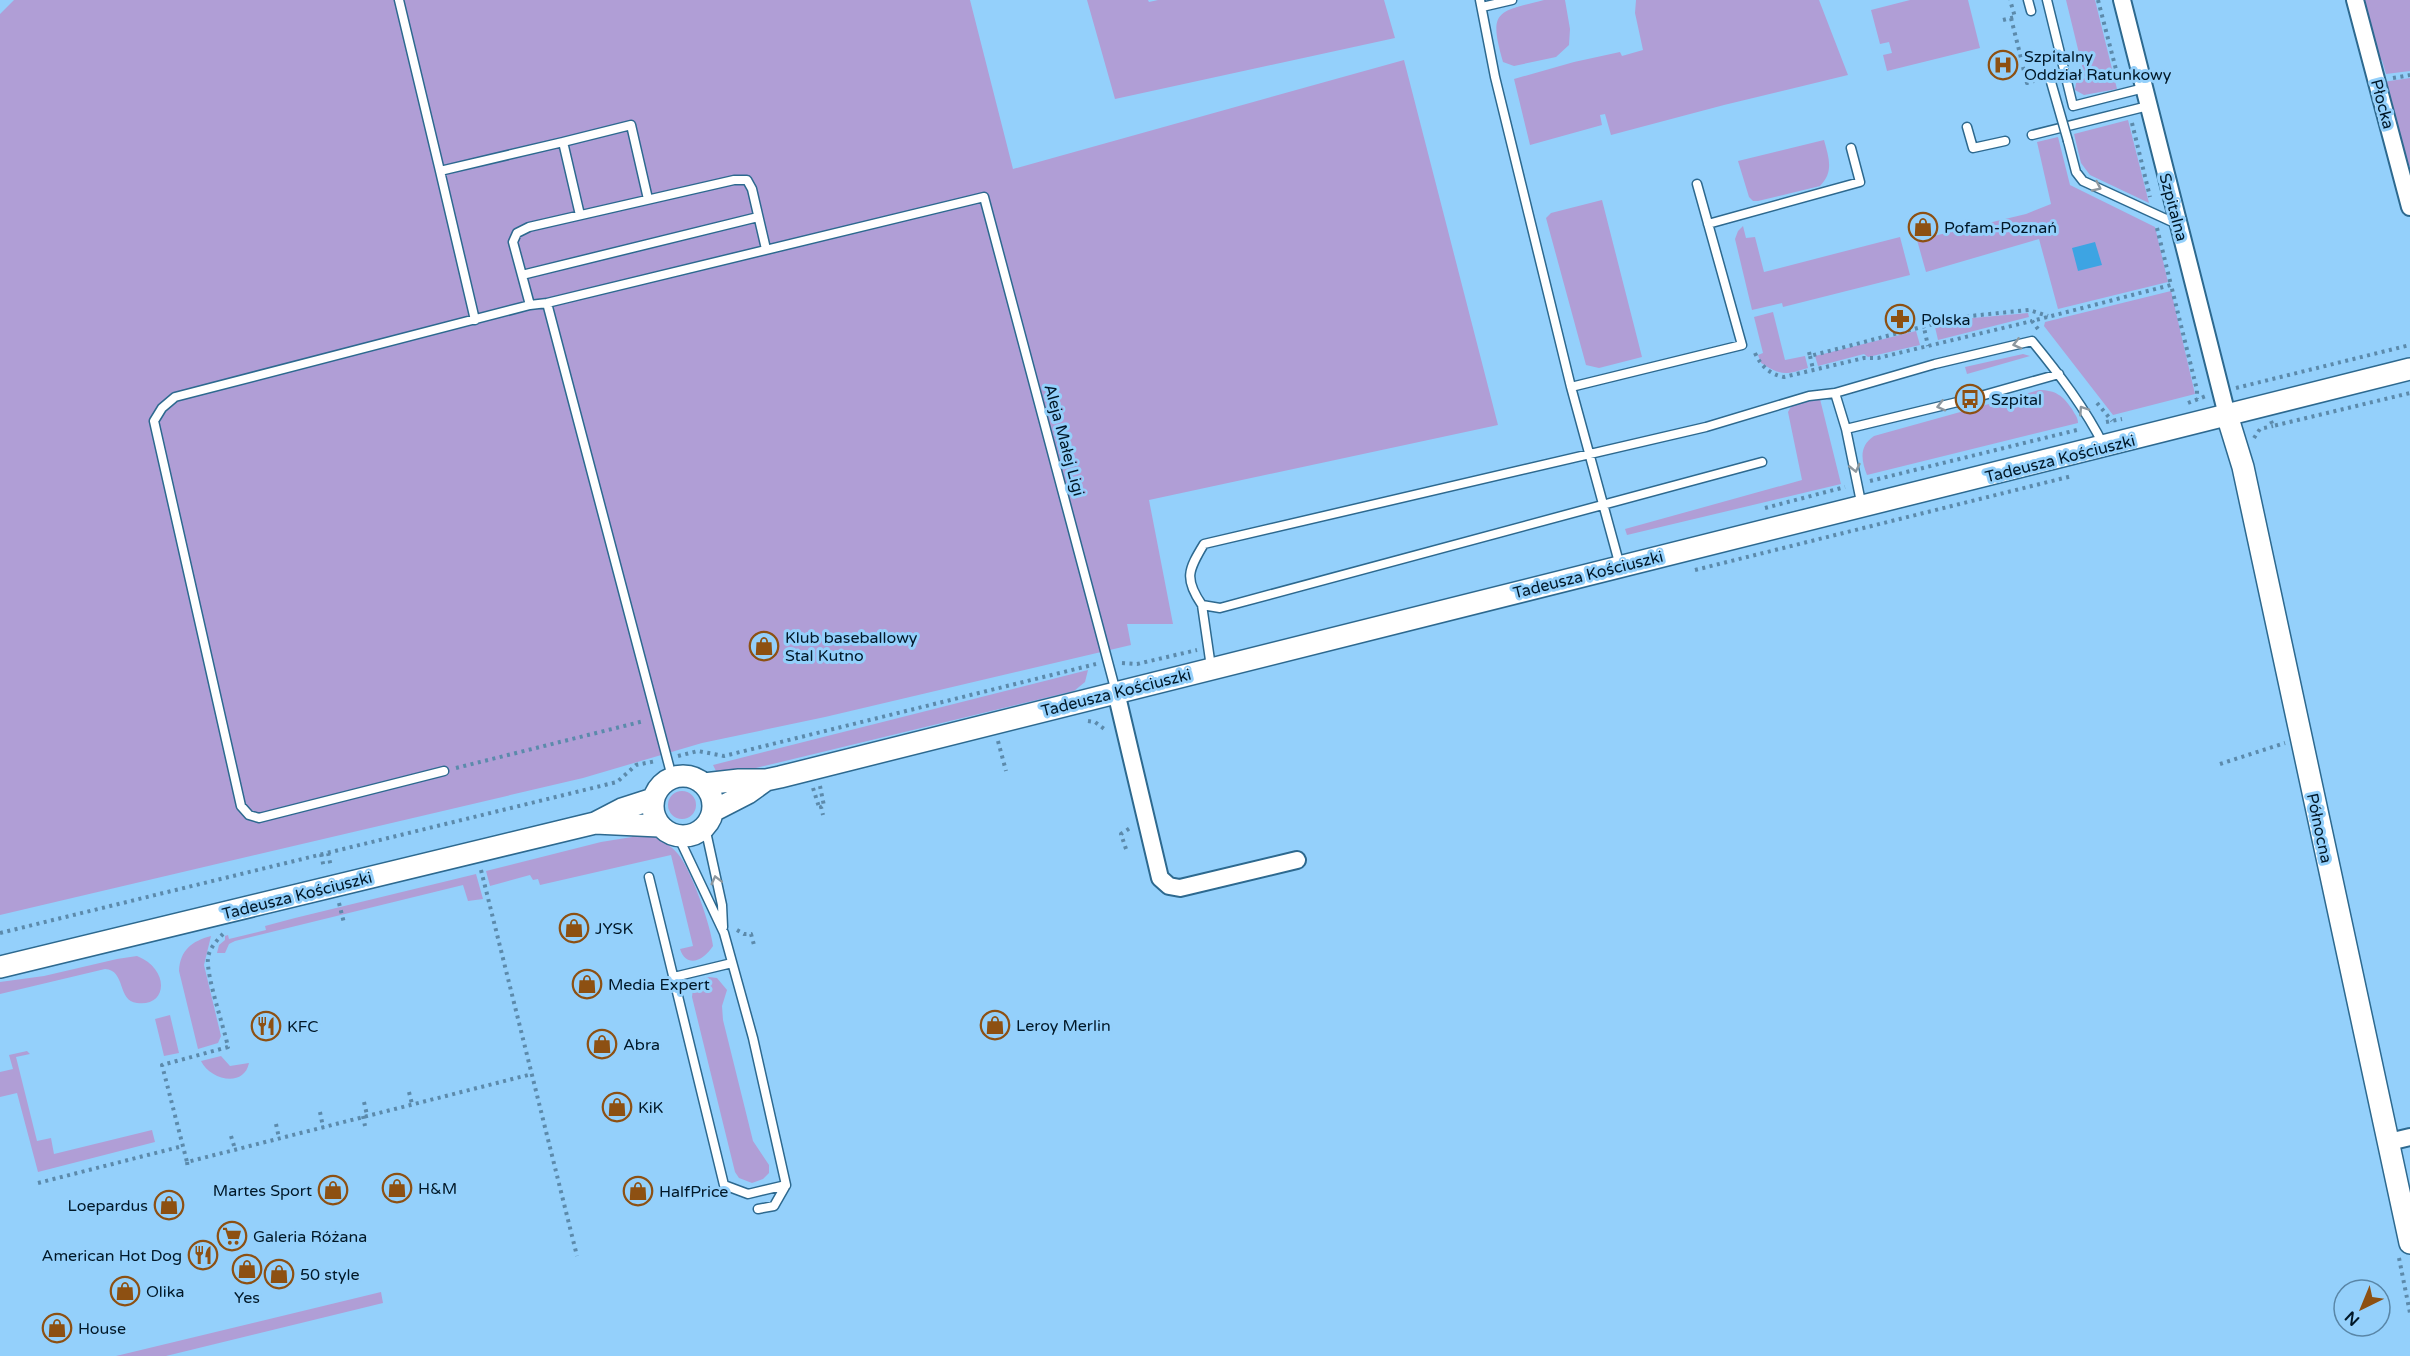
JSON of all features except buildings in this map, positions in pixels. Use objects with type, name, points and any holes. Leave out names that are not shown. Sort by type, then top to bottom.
[{"type":"street","name":"Szpitalna","points":[[2122,0],[2227,415]]},
{"type":"street","name":"Płocka","points":[[2355,0],[2410,207]]},
{"type":"street","name":"Tadeusza Kościuszki","points":[[704,784],[766,780],[2410,369]]},
{"type":"street","name":"Północna","points":[[2227,415],[2242,467],[2410,1243]]},
{"type":"street","points":[[1116,692],[1160,878],[1164,883],[1180,888],[1297,860]]},
{"type":"street","points":[[683,775],[704,784],[712,796],[709,819],[692,835],[678,836],[659,826],[653,813],[653,799],[663,782],[683,775]]},
{"type":"street","name":"Tadeusza Kościuszki","points":[[709,819],[766,780]]},
{"type":"street","name":"Tadeusza Kościuszki","points":[[0,967],[595,823],[622,809],[653,799]]},
{"type":"street","name":"Tadeusza Kościuszki","points":[[595,823],[659,826]]},
{"type":"street","points":[[2389,1142],[2410,1137]]},
{"type":"lane","points":[[399,0],[475,320]]},
{"type":"lane","points":[[1512,0],[1481,4],[1495,77],[1570,387],[1620,567]]},
{"type":"lane","points":[[2028,0],[2031,11]]},
{"type":"lane","points":[[2047,0],[2073,106],[2144,88]]},
{"type":"lane","points":[[2051,82],[2076,172],[2083,181],[2179,225]]},
{"type":"lane","points":[[2032,135],[2148,106]]},
{"type":"lane","points":[[440,171],[631,125],[648,200]]},
{"type":"lane","points":[[1968,127],[1973,148],[2005,141]]},
{"type":"lane","points":[[563,142],[580,215]]},
{"type":"lane","points":[[1708,224],[1860,182],[1851,148]]},
{"type":"lane","points":[[444,771],[259,818],[249,815],[241,806],[154,421],[162,408],[175,397],[530,305],[547,303],[766,249],[752,189],[747,180],[734,180],[529,226],[517,233],[513,242],[530,305]]},
{"type":"lane","points":[[1570,387],[1742,345],[1697,184]]},
{"type":"lane","name":"Aleja Małej Ligi","points":[[766,249],[984,197],[1116,692]]},
{"type":"lane","points":[[522,275],[758,217]]},
{"type":"lane","points":[[547,303],[672,777]]},
{"type":"lane","points":[[1212,668],[1202,605],[1192,591],[1190,567],[1204,544],[1706,427],[1809,396],[1835,393],[1935,364],[2032,341],[2059,374],[2104,447]]},
{"type":"lane","points":[[1846,429],[1970,399],[2059,374]]},
{"type":"lane","points":[[1835,393],[1846,429],[1862,507]]},
{"type":"lane","points":[[1202,605],[1220,608],[1762,462]]},
{"type":"lane","points":[[709,819],[724,933]]},
{"type":"lane","points":[[678,836],[724,933],[753,1038],[786,1185],[774,1206],[758,1209]]},
{"type":"lane","points":[[649,877],[724,1185],[748,1194],[786,1185]]},
{"type":"lane","points":[[674,977],[732,963]]},
{"type":"path","points":[[2003,20],[2015,17],[2010,0]]},
{"type":"path","points":[[2098,0],[2123,93]]},
{"type":"path","points":[[2011,18],[2021,58]]},
{"type":"path","points":[[2023,67],[2026,83],[2034,81]]},
{"type":"path","points":[[2128,111],[2197,390],[2197,399]]},
{"type":"path","points":[[1755,353],[1761,366],[1784,377],[1864,358],[1878,358],[2171,285]]},
{"type":"path","points":[[1813,369],[1809,354],[1923,325],[1980,314],[2029,310],[2048,316]]},
{"type":"path","points":[[2032,321],[2039,330]]},
{"type":"path","points":[[1923,325],[1928,346]]},
{"type":"path","points":[[2095,400],[2112,421]]},
{"type":"path","points":[[1693,571],[2073,476]]},
{"type":"path","points":[[444,771],[656,718]]},
{"type":"path","points":[[1083,721],[1095,722],[1112,735]]},
{"type":"path","points":[[1006,771],[997,740],[1008,737]]},
{"type":"path","points":[[2220,764],[2300,739]]},
{"type":"path","points":[[821,807],[824,806],[819,786],[829,783]]},
{"type":"path","points":[[814,791],[823,815]]},
{"type":"path","points":[[1126,849],[1122,834],[1130,830],[1135,819]]},
{"type":"path","points":[[321,854],[328,887]]},
{"type":"path","points":[[481,869],[577,1256]]},
{"type":"path","points":[[734,925],[744,934],[751,934],[754,945]]},
{"type":"path","points":[[188,1169],[162,1065],[228,1047],[208,958],[222,934],[234,931]]},
{"type":"path","points":[[187,1162],[532,1074]]},
{"type":"path","points":[[410,1092],[412,1104]]},
{"type":"path","points":[[364,1102],[364,1126]]},
{"type":"path","points":[[320,1112],[323,1126]]},
{"type":"path","points":[[276,1124],[279,1138]]},
{"type":"path","points":[[231,1136],[235,1149]]},
{"type":"path","points":[[38,1183],[183,1146]]},
{"type":"shaded area","points":[[14,0],[970,0],[1013,169],[1404,60],[1498,425],[1149,500],[1173,624],[1127,624],[1131,645],[825,717],[702,743],[583,778],[0,915],[0,14]]},
{"type":"shaded area","points":[[1087,0],[1148,0],[1149,2],[1158,0],[1384,0],[1395,38],[1115,99]]},
{"type":"shaded area","points":[[1544,0],[1565,0],[1570,29],[1569,45],[1556,57],[1514,66],[1503,62],[1496,32],[1500,16],[1516,7]]},
{"type":"shaded area","points":[[1636,0],[1819,0],[1848,75],[1611,135],[1605,114],[1600,115],[1602,125],[1530,145],[1514,79],[1574,62],[1620,52],[1622,56],[1643,50],[1635,13]]},
{"type":"shaded area","points":[[1910,0],[1968,0],[1980,48],[1887,71],[1883,55],[1892,53],[1889,42],[1880,44],[1871,10]]},
{"type":"shaded area","points":[[2066,0],[2095,0],[2117,89],[2084,95],[2075,90],[2076,83],[2085,78]]},
{"type":"shaded area","points":[[2361,0],[2410,0],[2410,71],[2386,74],[2382,60],[2378,61]]},
{"type":"shaded area","points":[[2410,78],[2410,166],[2405,163],[2383,82]]},
{"type":"shaded area","points":[[2128,120],[2149,203],[2090,175],[2081,163],[2074,134]]},
{"type":"shaded area","points":[[2058,137],[2070,185],[2155,227],[2168,282],[2058,309],[2039,239],[1926,272],[1917,240],[2026,214],[2051,204],[2037,142]]},
{"type":"shaded area","points":[[1824,140],[1829,159],[1829,170],[1820,186],[1758,201],[1753,201],[1749,197],[1738,161]]},
{"type":"shaded area","points":[[1602,200],[1642,357],[1599,368],[1586,365],[1546,218],[1551,213]]},
{"type":"shaded area","points":[[1743,226],[1746,238],[1755,237],[1764,272],[1900,237],[1910,275],[1783,307],[1782,303],[1752,310],[1735,239]]},
{"type":"shaded area","points":[[2171,291],[2195,394],[2113,415],[2044,326],[2045,322]]},
{"type":"shaded area","points":[[1773,312],[1785,360],[1805,356],[1808,368],[1784,373],[1761,363],[1758,355],[1763,353],[1754,317]]},
{"type":"shaded area","points":[[2028,313],[2029,317],[1938,340],[1935,327],[1962,319]]},
{"type":"shaded area","points":[[1916,331],[1920,345],[1868,357],[1864,354],[1818,366],[1815,356]]},
{"type":"shaded area","points":[[2023,354],[2030,356],[1967,374],[1965,367]]},
{"type":"shaded area","points":[[2039,390],[2050,391],[2062,397],[2072,409],[2078,423],[1867,475],[1863,464],[1863,454],[1866,444],[1874,436]]},
{"type":"shaded area","points":[[1820,399],[1841,484],[1627,535],[1625,529],[1802,480],[1788,412],[1792,405]]},
{"type":"shaded area","points":[[1088,670],[1085,682],[1074,691],[719,777],[713,765]]},
{"type":"shaded area","points":[[682,791],[692,795],[696,805],[692,815],[682,819],[672,815],[668,805],[672,795]]},
{"type":"shaded area","points":[[632,832],[663,841],[674,849],[683,861],[700,898],[713,946],[701,958],[691,961],[683,955],[680,949],[693,946],[671,855],[540,885],[538,879],[533,880],[530,875],[490,886],[486,871],[601,842],[632,837]]},
{"type":"shaded area","points":[[476,874],[483,899],[468,901],[463,885],[235,941],[229,944],[225,953],[217,953],[219,945],[228,935],[229,939],[266,930],[265,926],[295,918]]},
{"type":"shaded area","points":[[211,936],[204,965],[221,1036],[218,1043],[198,1049],[179,971],[182,957],[188,948]]},
{"type":"shaded area","points":[[137,956],[148,962],[160,978],[159,993],[155,999],[147,1003],[131,1001],[116,974],[105,969],[0,994],[0,982],[44,976]]},
{"type":"shaded area","points":[[709,977],[717,978],[727,990],[722,1006],[723,1020],[753,1141],[769,1165],[769,1173],[763,1179],[752,1183],[739,1178],[735,1172],[692,997],[697,984]]},
{"type":"shaded area","points":[[170,1015],[179,1053],[164,1056],[155,1019]]},
{"type":"shaded area","points":[[27,1051],[30,1054],[16,1057],[37,1141],[51,1138],[54,1154],[152,1130],[155,1142],[38,1172],[17,1093],[0,1097],[0,1072],[13,1069],[9,1055]]},
{"type":"shaded area","points":[[221,1056],[230,1066],[249,1063],[246,1071],[234,1078],[219,1077],[205,1068],[201,1061]]},
{"type":"shaded area","points":[[381,1292],[383,1303],[166,1356],[116,1356]]},
{"type":"water","points":[[2095,242],[2102,265],[2078,271],[2072,248]]},
{"type":"place","name":"Szpitalny Oddział Ratunkowy","points":[[2003,65]]},
{"type":"place","name":"Pofam-Poznań","points":[[1923,227]]},
{"type":"place","name":"Polska","points":[[1900,319]]},
{"type":"place","name":"Szpital","points":[[1970,399]]},
{"type":"place","name":"Klub baseballowy Stal Kutno","points":[[764,646]]},
{"type":"place","name":"JYSK","points":[[574,928]]},
{"type":"place","name":"Media Expert","points":[[587,984]]},
{"type":"place","name":"Leroy Merlin","points":[[995,1025]]},
{"type":"place","name":"KFC","points":[[266,1026]]},
{"type":"place","name":"Abra","points":[[602,1044]]},
{"type":"place","name":"KiK","points":[[617,1107]]},
{"type":"place","name":"H&M","points":[[397,1188]]},
{"type":"place","name":"Martes Sport","points":[[333,1190]]},
{"type":"place","name":"HalfPrice","points":[[638,1191]]},
{"type":"place","name":"Loepardus","points":[[169,1205]]},
{"type":"place","name":"Galeria Różana","points":[[232,1236]]},
{"type":"place","name":"American Hot Dog","points":[[203,1255]]},
{"type":"place","name":"Yes","points":[[247,1269]]},
{"type":"place","name":"50 style","points":[[279,1274]]},
{"type":"place","name":"Olika","points":[[125,1291]]},
{"type":"place","name":"House","points":[[57,1328]]}]
